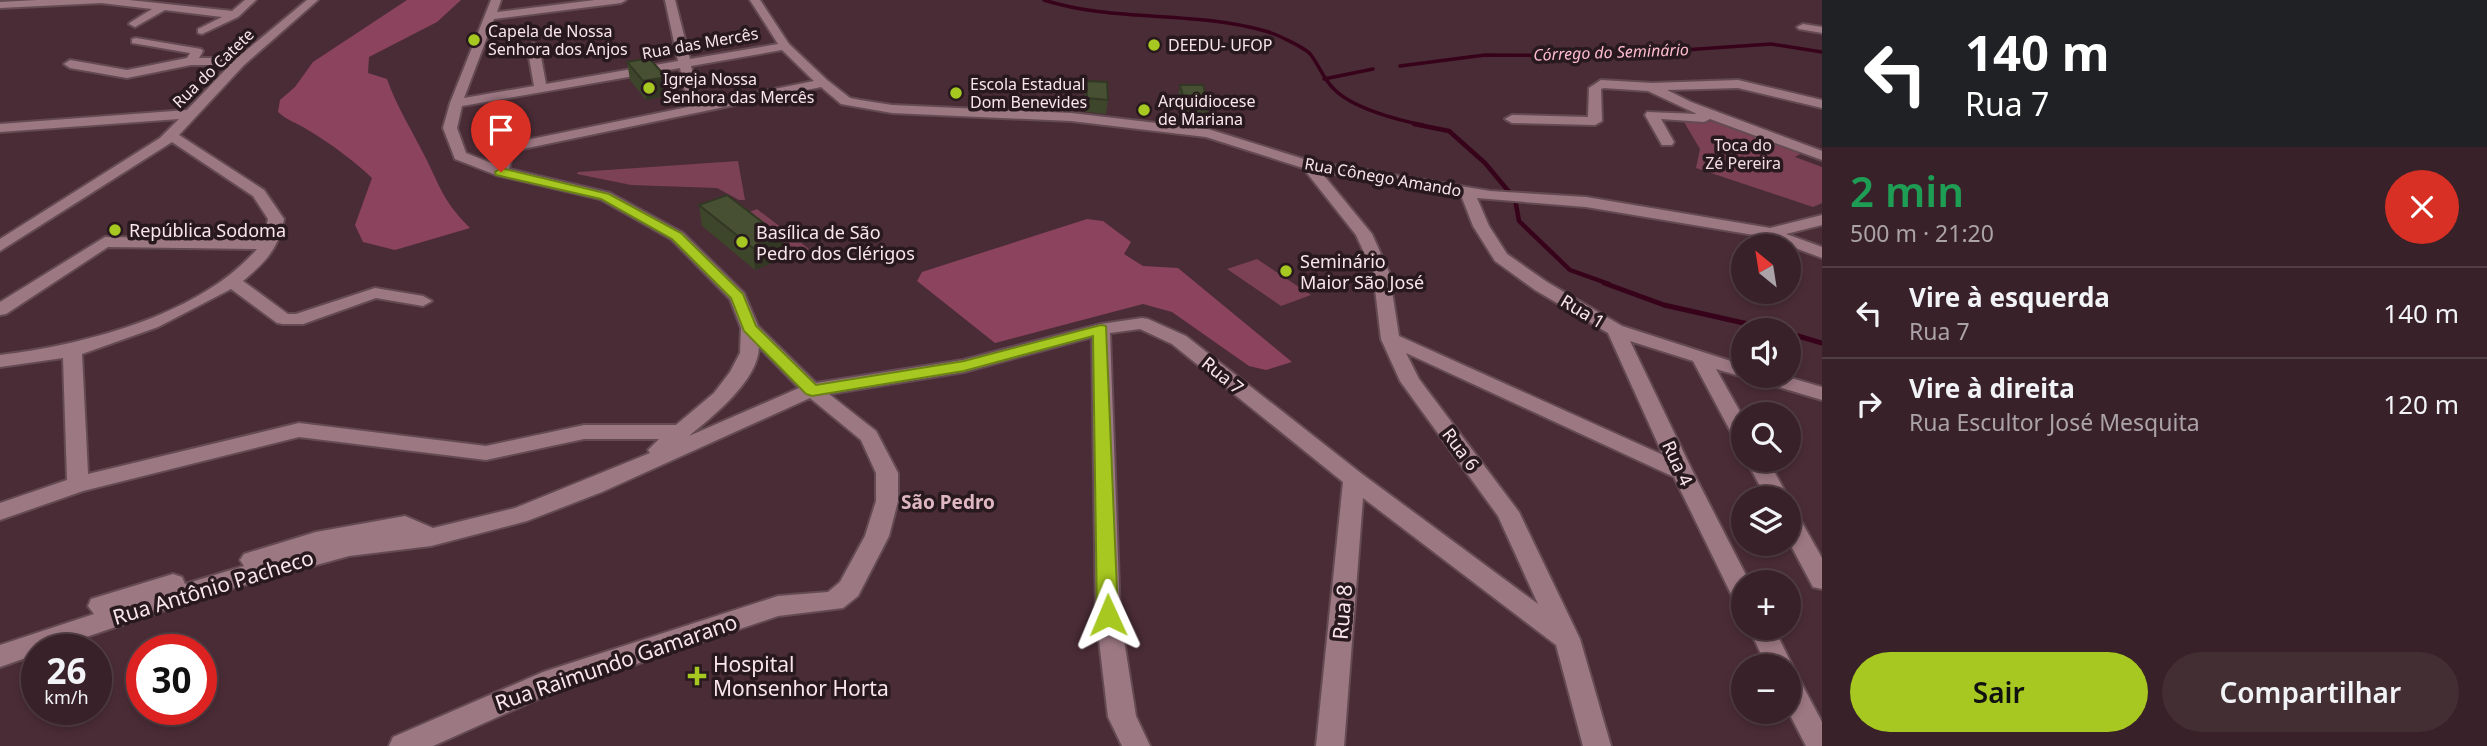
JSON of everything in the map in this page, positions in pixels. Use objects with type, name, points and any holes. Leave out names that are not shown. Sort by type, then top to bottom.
[{"type":"street","points":[[0,5],[102,0],[234,15]]},
{"type":"street","points":[[135,24],[178,0]]},
{"type":"street","points":[[202,31],[234,15],[251,0]]},
{"type":"street","name":"Rua do Catete","points":[[0,246],[5,235],[170,135],[240,62],[313,0]]},
{"type":"street","points":[[496,0],[456,103],[450,128],[460,156],[501,172],[605,196],[677,236],[738,297],[750,328],[812,390]]},
{"type":"street","points":[[490,16],[621,0]]},
{"type":"street","points":[[670,0],[696,111]]},
{"type":"street","name":"Rua Cônego Amando","points":[[755,0],[785,46],[846,101],[892,108],[1072,117],[1208,133],[1308,165],[1490,197],[1586,202],[1770,233],[1822,253]]},
{"type":"street","points":[[1803,27],[1822,30]]},
{"type":"street","points":[[136,41],[197,51],[191,61]]},
{"type":"street","points":[[533,46],[541,89]]},
{"type":"street","name":"Rua das Mercês","points":[[456,103],[785,46]]},
{"type":"street","points":[[70,64],[127,74],[191,61],[240,62]]},
{"type":"street","points":[[501,172],[507,148],[823,83]]},
{"type":"street","points":[[1738,84],[1822,114]]},
{"type":"street","points":[[1512,119],[1595,121],[1595,88],[1601,85],[1652,88],[1738,84],[1822,104]]},
{"type":"street","points":[[1652,88],[1686,105],[1822,156]]},
{"type":"street","points":[[0,128],[190,114]]},
{"type":"street","points":[[1667,142],[1652,115],[1725,120]]},
{"type":"street","points":[[0,361],[72,351],[128,334],[233,282],[270,244],[275,219],[259,192],[170,135]]},
{"type":"street","name":"Rua 6","points":[[1308,165],[1364,234],[1381,272],[1390,339],[1410,382],[1508,512],[1567,639],[1597,746]]},
{"type":"street","name":"Rua 1","points":[[1467,193],[1481,226],[1501,257],[1541,286],[1616,330],[1731,367]]},
{"type":"street","points":[[1770,233],[1822,220]]},
{"type":"street","points":[[0,310],[105,242],[270,244]]},
{"type":"street","points":[[233,282],[283,319],[297,320],[375,293],[423,301]]},
{"type":"street","name":"Rua 7","points":[[812,390],[964,366],[1101,329],[1142,323],[1179,340],[1354,479],[1567,639]]},
{"type":"street","name":"Rua Antônio Pacheco","points":[[645,462],[721,398],[739,374],[749,353],[750,328]]},
{"type":"street","points":[[1101,329],[1108,615],[1122,717],[1136,746]]},
{"type":"street","name":"Rua 4","points":[[1616,330],[1731,570]]},
{"type":"street","points":[[1390,339],[1682,472]]},
{"type":"street","points":[[72,351],[78,484]]},
{"type":"street","points":[[1700,358],[1731,414]]},
{"type":"street","points":[[1801,388],[1822,394]]},
{"type":"street","name":"Rua Antônio Pacheco","points":[[0,656],[214,584],[348,547],[430,537],[519,515],[594,486],[812,390]]},
{"type":"street","name":"Rua Raimundo Gamarano","points":[[403,746],[520,693],[778,606],[834,601],[849,589],[877,536],[887,501],[887,473],[869,436],[812,390]]},
{"type":"street","points":[[0,512],[78,484],[299,430],[486,453],[584,432],[679,432]]},
{"type":"street","name":"Rua 8","points":[[1330,746],[1354,479]]},
{"type":"street","name":"Rua Antônio Pacheco","points":[[100,606],[316,541],[405,526],[430,537]]},
{"type":"street","points":[[1801,542],[1822,580]]},
{"type":"street","points":[[1801,709],[1820,746]]},
{"type":"green space","name":"Toca do Zé Pereira","points":[[1734,121],[1809,149],[1795,157],[1822,167],[1822,203],[1813,207],[1696,168],[1700,149],[1684,122]]},
{"type":"green space","points":[[738,161],[745,200],[739,200],[717,188],[631,185],[577,174],[578,172]]},
{"type":"green space","points":[[757,209],[809,249],[791,256],[739,216]]},
{"type":"green space","points":[[1257,259],[1311,295],[1281,306],[1227,269]]},
{"type":"shaded area","points":[[407,0],[461,0],[437,22],[369,57],[368,73],[387,79],[441,190],[452,208],[470,228],[395,250],[363,242],[355,225],[372,178],[333,146],[278,112],[280,100],[295,87],[313,62]]},
{"type":"shaded area","points":[[1087,219],[1103,221],[1131,242],[1124,254],[1143,266],[1178,268],[1292,362],[1266,370],[1249,366],[1172,312],[1143,304],[995,343],[917,281],[922,272]]},
{"type":"building","points":[[649,58],[666,77],[643,81],[627,62]]},
{"type":"building","points":[[1086,81],[1107,82],[1108,100],[1087,98]]},
{"type":"building","points":[[1180,85],[1203,85],[1209,105],[1185,104]]},
{"type":"building","points":[[727,195],[782,237],[753,248],[699,205]]},
{"type":"waterway","points":[[1044,0],[1099,12],[1210,21],[1269,32],[1308,52],[1326,79]]},
{"type":"waterway","name":"Córrego do Seminário","points":[[1400,66],[1485,55],[1596,56],[1771,44],[1822,52]]},
{"type":"waterway","name":"Córrego do Seminário","points":[[1326,79],[1373,69]]},
{"type":"waterway","points":[[1326,79],[1335,90],[1353,102],[1376,112],[1423,125]]},
{"type":"waterway","points":[[1414,124],[1449,131],[1485,163],[1515,199],[1519,221],[1570,270],[1609,284]]},
{"type":"waterway","points":[[1604,283],[1664,305],[1731,320]]},
{"type":"waterway","points":[[1801,337],[1822,343]]},
{"type":"place","name":"Capela de Nossa Senhora dos Anjos","points":[[474,40]]},
{"type":"place","name":"DEEDU- UFOP","points":[[1154,45]]},
{"type":"place","name":"Igreja Nossa Senhora das Mercês","points":[[649,88]]},
{"type":"place","name":"Escola Estadual Dom Benevides","points":[[956,93]]},
{"type":"place","name":"Arquidiocese de Mariana","points":[[1144,110]]},
{"type":"place","name":"República Sodoma","points":[[115,230]]},
{"type":"place","name":"Basílica de São Pedro dos Clérigos","points":[[742,242]]},
{"type":"place","name":"Seminário Maior São José","points":[[1286,271]]},
{"type":"place","name":"Hospital Monsenhor Horta","points":[[697,676]]},
{"type":"district","name":"São Pedro","points":[[948,502]]},
{"type":"route","points":[[501,172],[605,196],[677,236],[738,297],[750,328],[812,390],[964,366],[1101,329],[1108,615]]}]
